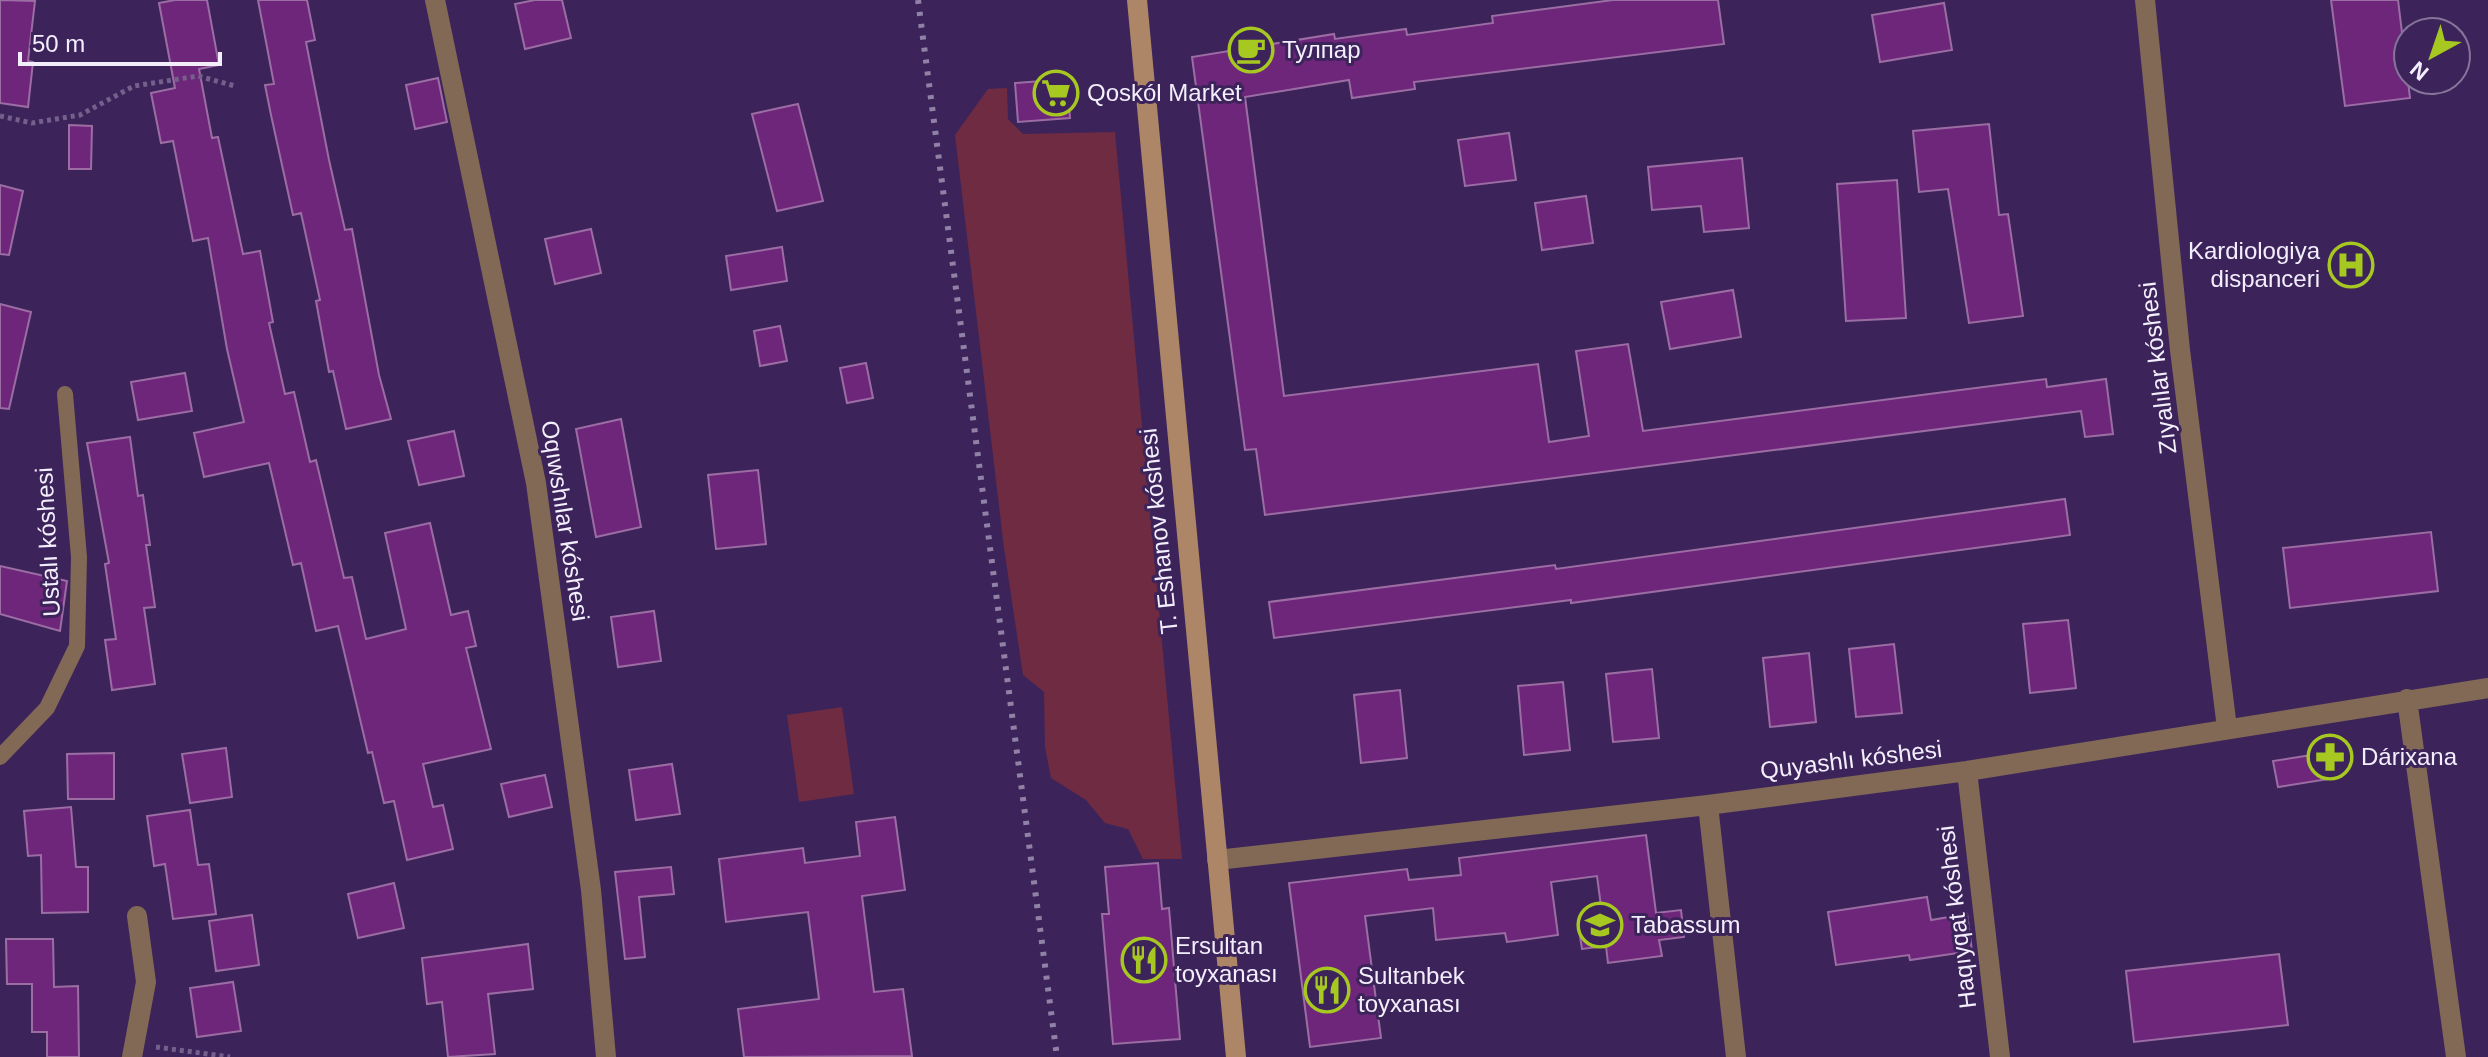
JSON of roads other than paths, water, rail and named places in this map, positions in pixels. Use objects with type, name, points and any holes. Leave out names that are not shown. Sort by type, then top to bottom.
[{"type":"main road","name":"T. Eshanov kóshesi","points":[[1137,0],[1236,1057]]},
{"type":"street","name":"Oqıwshılar kóshesi","points":[[435,0],[536,483],[591,890],[606,1057]]},
{"type":"street","name":"Zıyalılar kóshesi","points":[[2145,0],[2180,350],[2227,728]]},
{"type":"street","name":"Quyashlı kóshesi","points":[[1217,860],[1708,805],[1967,771],[2488,688]]},
{"type":"street","points":[[2407,699],[2456,1057]]},
{"type":"street","name":"Haqıyqat kóshesi","points":[[1967,771],[2000,1057]]},
{"type":"street","points":[[1708,805],[1736,1057]]},
{"type":"street","points":[[133,1051],[146,982],[137,916]]},
{"type":"lane","name":"Ustalı kóshesi","points":[[0,757],[47,708],[77,646],[79,557],[65,394]]},
{"type":"railway","points":[[918,0],[1057,1057]]},
{"type":"place","name":"Тулпар","points":[[1251,50]]},
{"type":"place","name":"Qoskól Market","points":[[1056,93]]},
{"type":"place","name":"Kardiologiya dispanceri","points":[[2351,265]]},
{"type":"place","name":"Dárixana","points":[[2330,757]]},
{"type":"place","name":"Tabassum","points":[[1600,925]]},
{"type":"place","name":"Ersultan toyxanası","points":[[1144,960]]},
{"type":"place","name":"Sultanbek toyxanası","points":[[1327,990]]}]
